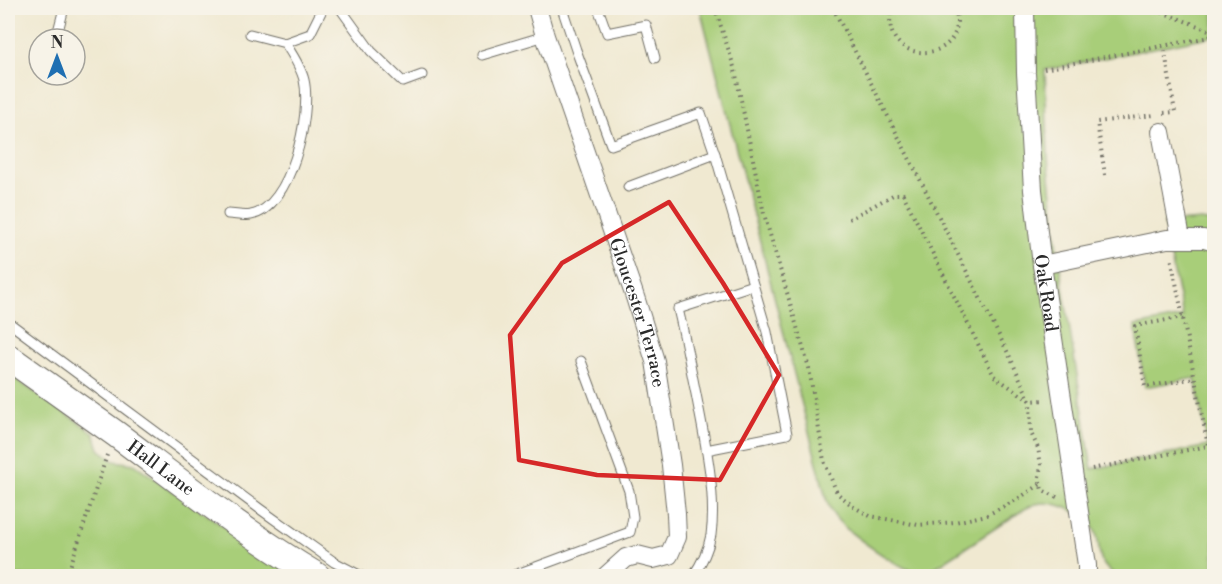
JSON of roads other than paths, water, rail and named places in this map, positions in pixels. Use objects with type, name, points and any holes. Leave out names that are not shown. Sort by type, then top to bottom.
[{"type":"street","name":"Gloucester Terrace","points":[[537,8],[655,361],[671,465],[677,537],[669,555],[653,559],[637,555],[626,558],[606,576]]},
{"type":"street","name":"Oak Road","points":[[1025,8],[1026,73],[1033,190],[1087,576]]},
{"type":"street","points":[[1161,132],[1174,238]]},
{"type":"street","points":[[1042,265],[1174,238],[1204,239],[1215,242]]},
{"type":"street","name":"Hall Lane","points":[[8,357],[241,527],[317,576]]},
{"type":"lane","points":[[59,27],[64,8]]},
{"type":"lane","points":[[250,34],[285,43],[310,34],[323,8]]},
{"type":"lane","points":[[340,8],[371,51],[403,82],[422,75]]},
{"type":"lane","points":[[562,8],[611,145],[701,112],[715,154],[767,332],[787,434],[706,450]]},
{"type":"lane","points":[[598,8],[607,33],[646,25],[656,58]]},
{"type":"lane","points":[[482,55],[545,36]]},
{"type":"lane","points":[[228,214],[251,215],[269,206],[283,188],[294,161],[300,142],[304,115],[304,81],[285,43]]},
{"type":"lane","points":[[628,187],[715,154]]},
{"type":"lane","points":[[693,576],[705,558],[712,521],[706,450],[678,309],[753,285]]},
{"type":"lane","points":[[8,322],[260,509],[334,562],[362,576]]},
{"type":"lane","points":[[512,576],[630,532],[633,517],[629,491],[581,361]]}]
